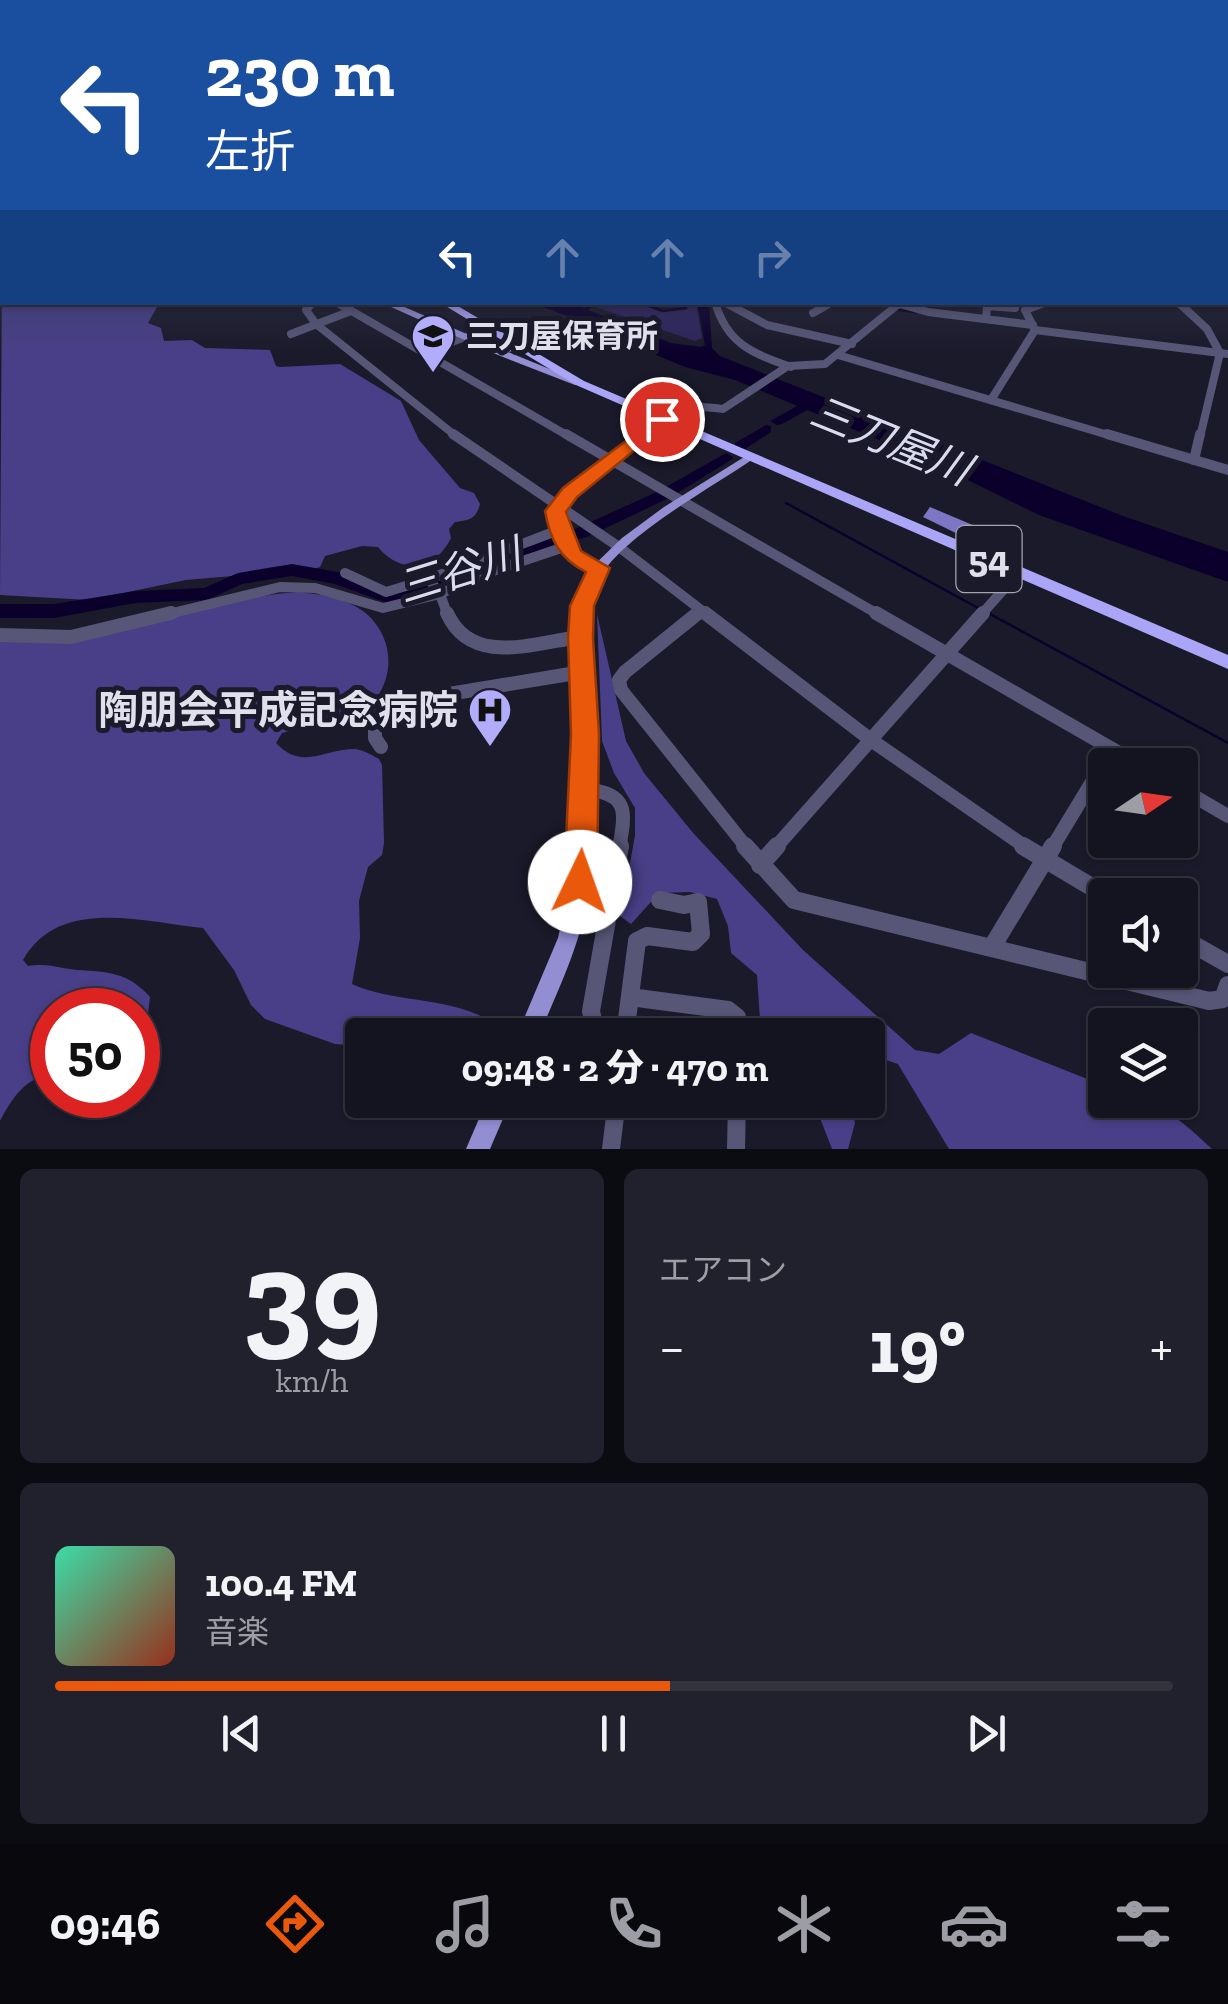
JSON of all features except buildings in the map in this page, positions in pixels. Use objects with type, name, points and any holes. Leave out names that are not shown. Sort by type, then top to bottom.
[{"type":"highway","name":"54","points":[[448,305],[580,383],[1228,662]]},
{"type":"main road","points":[[391,305],[580,383]]},
{"type":"main road","points":[[498,351],[515,348]]},
{"type":"main road","points":[[535,1018],[572,924],[580,882],[584,789],[582,606],[598,568],[619,548],[750,458]]},
{"type":"main road","points":[[478,1149],[492,1118]]},
{"type":"street","points":[[310,305],[306,310],[316,324],[372,374],[448,431],[619,548],[872,740],[1044,860],[1088,885]]},
{"type":"street","points":[[341,305],[1110,748]]},
{"type":"street","points":[[716,305],[733,343],[804,372]]},
{"type":"street","points":[[728,305],[742,314],[804,335],[852,344]]},
{"type":"street","points":[[813,313],[823,305]]},
{"type":"street","points":[[598,568],[576,560],[559,530],[555,511],[611,459],[682,406],[725,408],[787,366],[820,366],[899,305],[1222,352]]},
{"type":"street","points":[[986,319],[987,306],[1011,305],[1026,310],[1039,305]]},
{"type":"street","points":[[1181,305],[1207,329],[1222,352],[1194,460]]},
{"type":"street","points":[[1026,310],[1034,327]]},
{"type":"street","points":[[290,334],[350,311]]},
{"type":"street","points":[[990,400],[1034,327]]},
{"type":"street","points":[[423,353],[465,336]]},
{"type":"street","points":[[838,355],[1228,470]]},
{"type":"street","points":[[0,635],[71,637],[280,588],[315,588],[383,608],[559,530]]},
{"type":"street","points":[[345,574],[384,595],[484,574],[567,546]]},
{"type":"street","points":[[760,865],[1018,572]]},
{"type":"street","points":[[433,584],[457,632],[479,648],[580,638]]},
{"type":"street","points":[[701,612],[625,672],[619,685],[760,865],[794,900],[1210,1001],[1223,999],[1228,986]]},
{"type":"street","points":[[380,747],[375,738],[375,719],[390,704],[582,672]]},
{"type":"street","points":[[992,947],[1088,788]]},
{"type":"street","points":[[584,789],[611,793],[623,806],[624,814],[592,1018]]},
{"type":"street","points":[[1198,798],[1228,816]]},
{"type":"street","points":[[627,1018],[635,944],[639,938],[693,942],[700,938],[698,902],[684,905],[660,900]]},
{"type":"street","points":[[1198,947],[1228,964]]},
{"type":"street","points":[[630,997],[728,1010],[737,1018]]},
{"type":"street","points":[[611,1149],[615,1118]]},
{"type":"street","points":[[736,1149],[737,1118]]},
{"type":"shaded area","points":[[2,305],[151,305],[157,307],[148,323],[161,328],[164,341],[192,340],[205,348],[270,350],[280,367],[340,364],[401,401],[419,440],[460,488],[474,493],[480,504],[474,516],[455,522],[449,529],[451,538],[436,557],[417,565],[397,562],[378,547],[362,546],[325,556],[320,567],[313,569],[186,580],[89,600],[0,595]]},
{"type":"shaded area","points":[[590,305],[642,305],[661,312],[696,305],[702,338],[695,341]]},
{"type":"shaded area","points":[[298,592],[336,598],[370,617],[386,643],[388,670],[378,696],[368,707],[338,724],[282,733],[276,743],[295,756],[304,757],[358,750],[379,759],[382,765],[384,843],[382,855],[368,867],[359,901],[360,938],[352,984],[455,1007],[484,1018],[345,1018],[345,1045],[335,1044],[265,1019],[251,1005],[234,970],[203,928],[129,919],[80,920],[58,927],[39,940],[23,960],[28,966],[108,973],[140,988],[30,988],[30,1083],[20,1090],[0,1121],[0,639],[70,641],[269,595]]},
{"type":"shaded area","points":[[597,614],[626,741],[644,773],[694,834],[803,950],[879,1018],[760,1018],[757,975],[731,953],[728,926],[717,899],[690,892],[659,893],[631,924],[620,916],[635,836],[635,808],[614,773],[602,741]]},
{"type":"shaded area","points":[[885,1023],[915,1050],[939,1054],[971,1033],[1088,1079],[1088,1118],[1175,1118],[1212,1149],[949,1149],[898,1064],[885,1060]]},
{"type":"shaded area","points":[[820,1118],[854,1118],[848,1149],[832,1149]]},
{"type":"water","name":"三刀屋川","points":[[537,305],[584,308],[593,305],[588,310],[671,343],[701,347],[705,345],[697,305],[709,305],[712,348],[720,356],[1123,516],[1228,552],[1228,582],[1039,515],[927,460],[735,380],[685,367]]},
{"type":"waterway","points":[[647,305],[663,311],[686,308]]},
{"type":"waterway","points":[[899,310],[916,312]]},
{"type":"waterway","name":"三谷川","points":[[777,421],[806,405]]},
{"type":"waterway","name":"三谷川","points":[[740,446],[766,429]]},
{"type":"waterway","name":"三谷川","points":[[485,560],[581,533],[665,494],[726,457]]},
{"type":"waterway","points":[[786,503],[978,608]]},
{"type":"waterway","name":"三谷川","points":[[0,611],[54,611],[136,597],[207,594],[238,579],[292,570],[338,578],[390,598],[437,579]]},
{"type":"waterway","points":[[990,614],[1228,743]]},
{"type":"place","name":"三刀屋保育所","points":[[433,374]]},
{"type":"place","name":"陶朋会平成記念病院","points":[[490,748]]},
{"type":"route","points":[[580,882],[585,734],[580,638],[582,606],[598,568],[576,560],[559,530],[555,511],[570,492],[662,419]]}]
